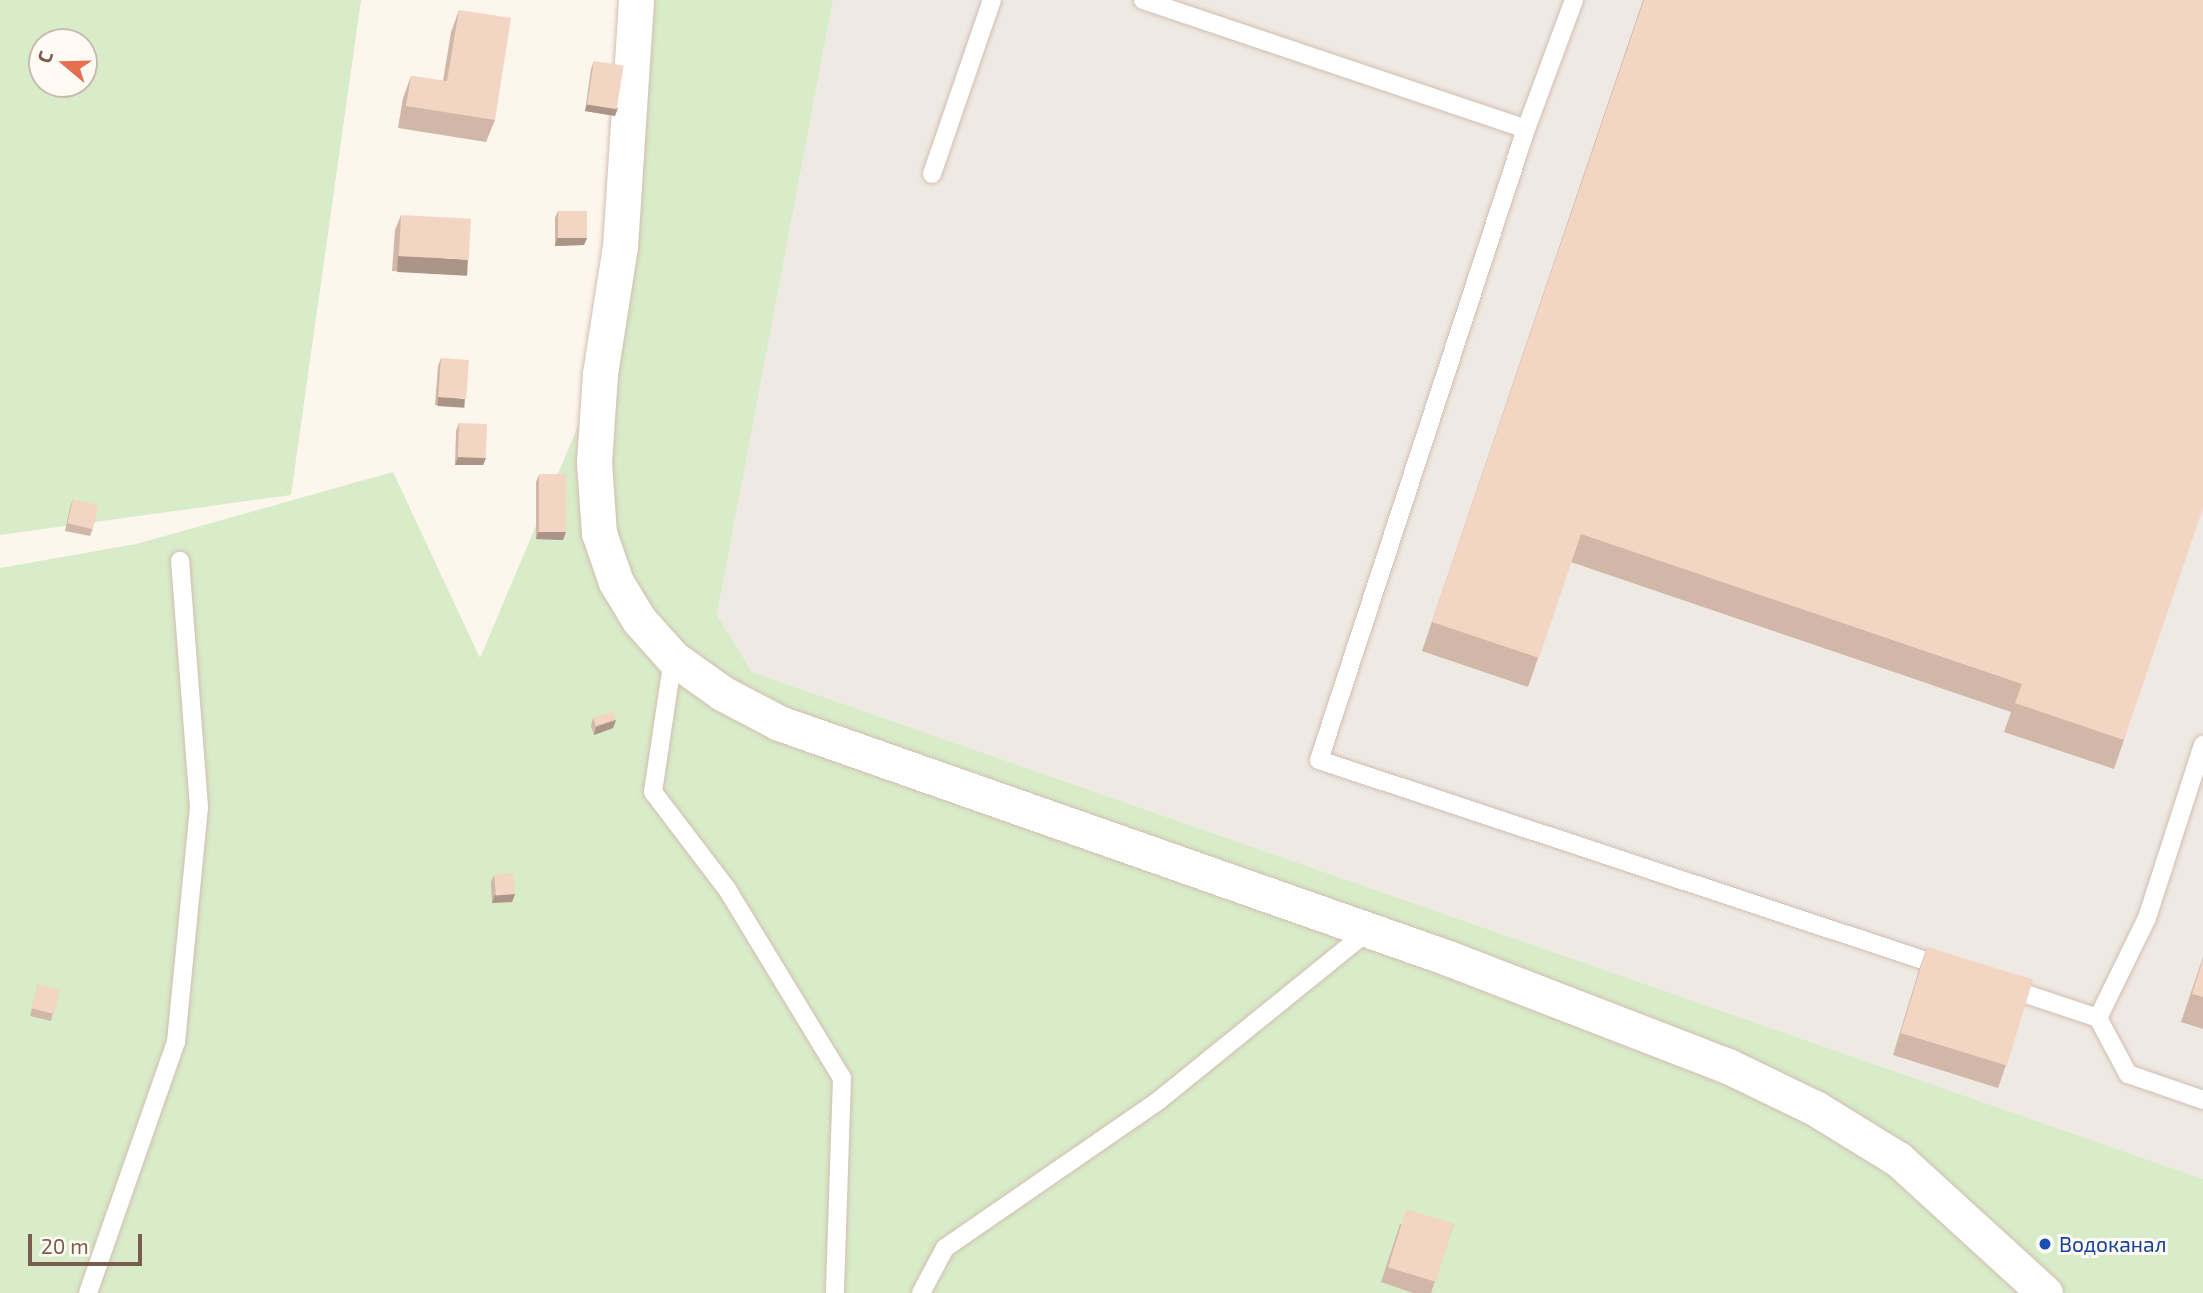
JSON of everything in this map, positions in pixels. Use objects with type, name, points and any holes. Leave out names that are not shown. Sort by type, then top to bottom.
[{"type":"street","points":[[636,0],[620,246],[600,374],[594,462],[599,533],[616,582],[639,620],[673,658],[722,693],[779,723],[1618,1021],[1815,1108],[1898,1159],[2045,1293]]},
{"type":"lane","points":[[932,174],[992,0]]},
{"type":"lane","points":[[1143,0],[1526,129]]},
{"type":"lane","points":[[1574,0],[1526,129],[1320,760],[1967,975]]},
{"type":"lane","points":[[88,1293],[176,1042],[199,807],[180,561]]},
{"type":"lane","points":[[673,658],[653,792],[727,889],[842,1077],[835,1293]]},
{"type":"lane","points":[[2098,1018],[2147,918],[2203,745]]},
{"type":"lane","points":[[921,1293],[945,1248],[1158,1101],[1368,931]]},
{"type":"lane","points":[[1993,983],[2098,1018],[2128,1074],[2203,1100]]},
{"type":"shaded area","points":[[833,0],[2203,0],[2203,1179],[752,672],[717,615]]},
{"type":"green space","points":[[0,0],[361,0],[291,495],[0,535]]},
{"type":"green space","points":[[636,0],[833,0],[717,615],[752,672],[2203,1179],[2203,1293],[0,1293],[0,568],[136,544],[393,472],[480,658],[600,374]]},
{"type":"building","points":[[1644,0],[2203,0],[2203,508],[2124,740],[2015,703],[2022,684],[1581,534],[1539,658],[1432,622]]},
{"type":"building","points":[[459,10],[511,18],[495,120],[406,106],[411,76],[447,81]]},
{"type":"building","points":[[594,61],[624,66],[617,109],[587,104]]},
{"type":"building","points":[[558,211],[587,211],[587,238],[558,238]]},
{"type":"building","points":[[401,215],[471,219],[469,260],[399,256]]},
{"type":"building","points":[[441,358],[469,360],[466,399],[438,397]]},
{"type":"building","points":[[459,423],[487,424],[486,458],[458,457]]},
{"type":"building","points":[[539,474],[566,474],[566,532],[539,532]]},
{"type":"building","points":[[73,499],[98,505],[93,529],[67,523]]},
{"type":"building","points":[[613,711],[616,720],[596,726],[593,717]]},
{"type":"building","points":[[513,873],[515,894],[496,896],[494,875]]},
{"type":"building","points":[[1927,947],[2033,979],[2007,1066],[1901,1033]]},
{"type":"building","points":[[2203,959],[2203,997],[2192,994]]},
{"type":"building","points":[[38,984],[60,990],[54,1014],[32,1008]]},
{"type":"building","points":[[1406,1209],[1454,1224],[1436,1282],[1388,1267]]},
{"type":"place","name":"Водоканал","points":[[2045,1244]]}]
